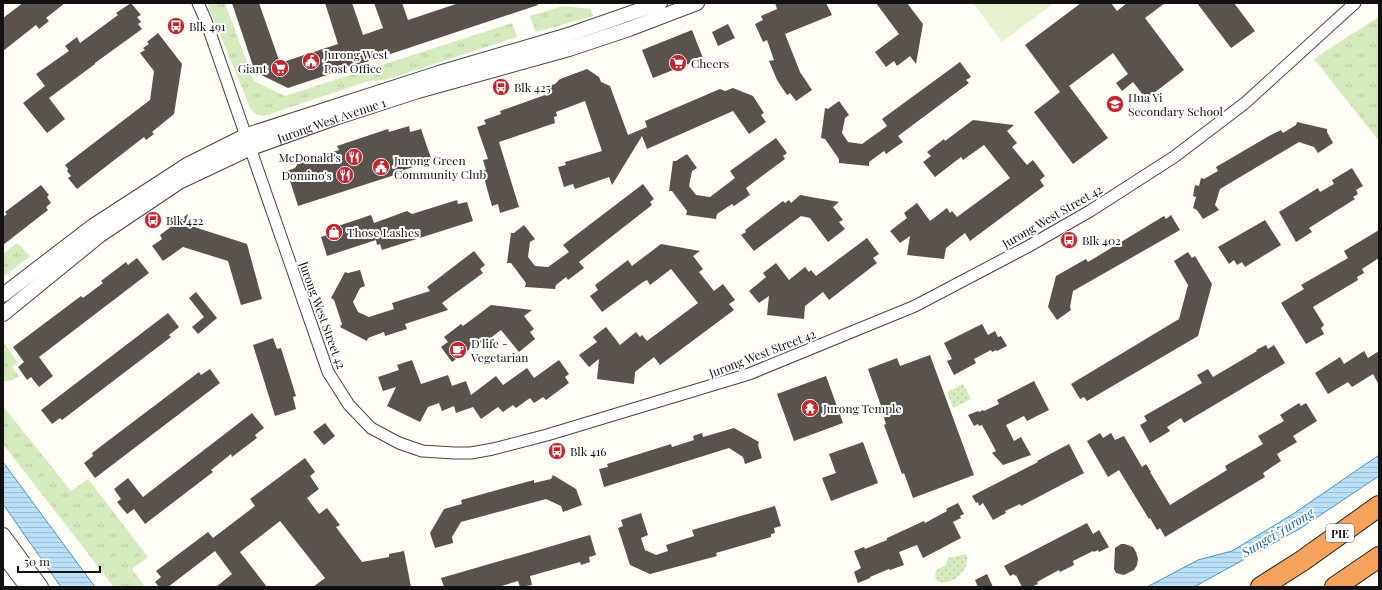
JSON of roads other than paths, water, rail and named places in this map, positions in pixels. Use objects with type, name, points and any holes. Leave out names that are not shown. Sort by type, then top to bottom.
[{"type":"highway","name":"PIE","points":[[1261,587],[1302,561],[1379,506]]},
{"type":"highway","points":[[1335,587],[1379,556]]},
{"type":"street","name":"Jurong West Street 42","points":[[198,3],[206,21],[249,142],[325,365],[346,400],[371,428],[399,443],[422,451],[454,453],[471,453],[493,449],[586,424],[749,374],[915,306],[1029,246],[1090,211],[1174,158],[1245,103],[1355,3]]},
{"type":"street","name":"Jurong West Avenue 1","points":[[3,295],[93,226],[187,165],[439,73],[565,36],[660,3]]},
{"type":"street","name":"Jurong West Avenue 1","points":[[3,314],[107,231],[180,182],[249,142],[338,117],[411,93],[569,49],[629,29],[697,3]]},
{"type":"street","points":[[3,535],[41,587]]},
{"type":"street","points":[[3,555],[27,587]]},
{"type":"water","name":"Sungei Jurong","points":[[1379,455],[1379,476],[1301,528],[1194,587],[1147,587],[1198,560],[1232,551],[1293,514]]},
{"type":"water","points":[[3,462],[95,587],[61,587],[3,504]]},
{"type":"place","name":"Blk 491","points":[[176,26]]},
{"type":"place","name":"Jurong West Post Office","points":[[311,61]]},
{"type":"place","name":"Cheers","points":[[678,63]]},
{"type":"place","name":"Giant","points":[[280,68]]},
{"type":"place","name":"Blk 425","points":[[501,87]]},
{"type":"place","name":"Hua Yi Secondary School","points":[[1115,104]]},
{"type":"place","name":"McDonald's","points":[[354,157]]},
{"type":"place","name":"Jurong Green Community Club","points":[[381,167]]},
{"type":"place","name":"Domino's","points":[[345,175]]},
{"type":"place","name":"Blk 422","points":[[153,220]]},
{"type":"place","name":"Those Lashes","points":[[334,232]]},
{"type":"place","name":"Blk 402","points":[[1069,240]]},
{"type":"place","name":"D'life - Vegetarian","points":[[458,350]]},
{"type":"place","name":"Jurong Temple","points":[[810,408]]},
{"type":"place","name":"Blk 416","points":[[557,451]]}]
